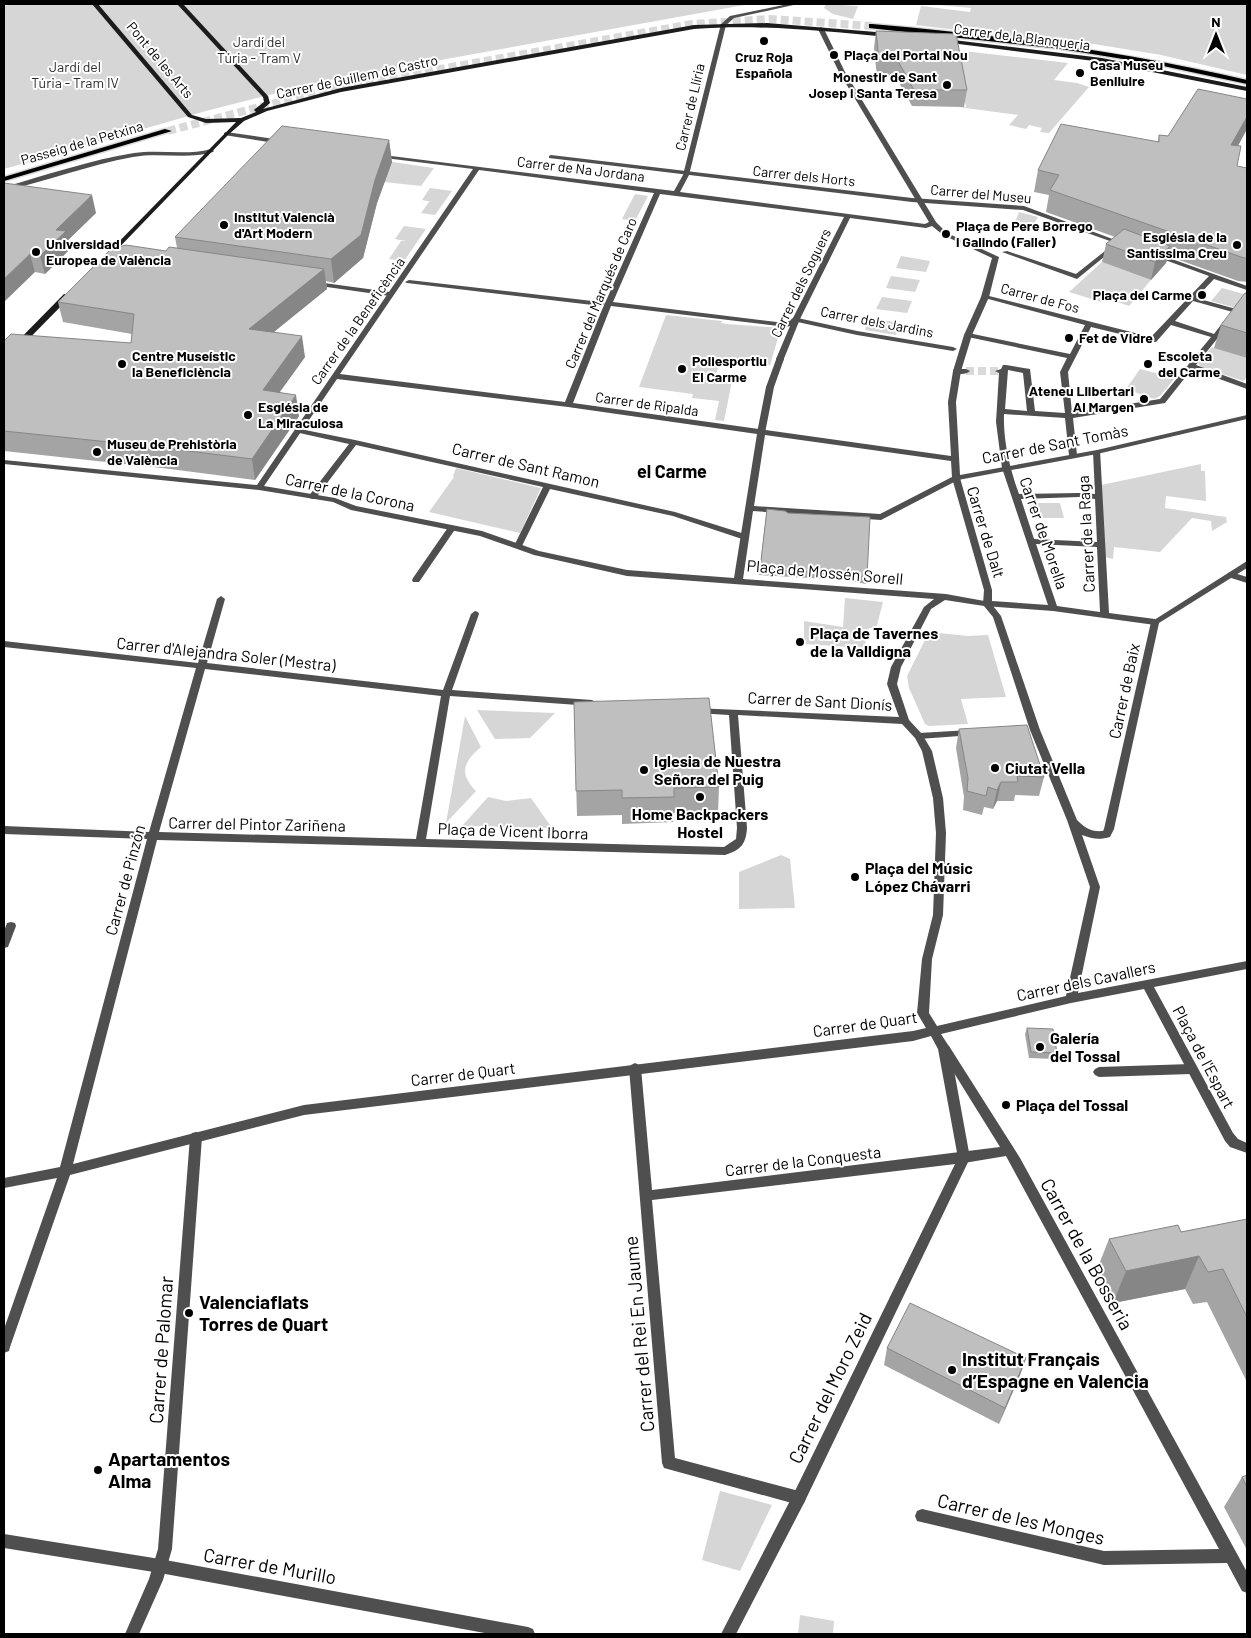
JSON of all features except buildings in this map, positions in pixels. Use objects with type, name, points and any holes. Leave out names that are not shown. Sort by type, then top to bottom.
[{"type":"main road","name":"Pont de les Arts","points":[[95,4],[190,116],[206,121],[242,120]]},
{"type":"main road","points":[[180,4],[265,95],[267,103],[250,115]]},
{"type":"main road","name":"Carrer de Guillem de Castro","points":[[103,261],[226,134],[250,115],[341,90],[683,29],[723,25],[773,25],[821,29]]},
{"type":"main road","name":"Carrer de la Blanqueria","points":[[872,26],[992,37],[1074,48],[1166,64],[1247,82]]},
{"type":"main road","points":[[821,29],[892,36]]},
{"type":"main road","name":"Carrer de la Blanqueria","points":[[936,40],[1110,61],[1247,89]]},
{"type":"main road","name":"Passeig de la Petxina","points":[[4,179],[168,131]]},
{"type":"main road","points":[[4,359],[74,289]]},
{"type":"street","name":"Carrer de Guillem de Castro","points":[[723,25],[732,17],[795,4]]},
{"type":"street","name":"Carrer de Llíria","points":[[676,194],[686,175],[723,25]]},
{"type":"street","points":[[821,29],[842,72],[933,223]]},
{"type":"street","points":[[226,134],[286,143]]},
{"type":"street","name":"Passeig de la Petxina","points":[[4,189],[134,155],[166,152],[194,155],[211,150]]},
{"type":"street","name":"Carrer de Na Jordana","points":[[373,154],[926,226],[932,226],[933,223]]},
{"type":"street","name":"Carrer dels Horts","points":[[551,158],[920,201]]},
{"type":"street","name":"Carrer de la Beneficència","points":[[259,488],[477,168]]},
{"type":"street","name":"Carrer del Marqués de Caro","points":[[568,405],[605,304],[658,191]]},
{"type":"street","name":"Carrer del Museu","points":[[920,201],[1024,208],[1128,245]]},
{"type":"street","name":"Carrer dels Soguers","points":[[749,508],[770,387],[796,319],[848,216]]},
{"type":"street","name":"Carrer de Dalt","points":[[933,223],[945,234],[993,254],[996,257],[985,297],[968,335],[957,371],[952,402],[956,478],[988,590],[987,604],[997,616],[1031,730],[1072,820],[1095,887],[1071,999]]},
{"type":"street","points":[[1005,252],[1077,277],[1119,242]]},
{"type":"street","points":[[1146,252],[1247,288]]},
{"type":"street","points":[[110,254],[119,255]]},
{"type":"street","points":[[1211,275],[1170,322],[1216,337]]},
{"type":"street","points":[[409,282],[786,325],[796,319]]},
{"type":"street","points":[[318,284],[390,294]]},
{"type":"street","name":"Carrer de Fos","points":[[985,297],[1148,339],[1155,338],[1170,322]]},
{"type":"street","points":[[1191,300],[1247,314]]},
{"type":"street","points":[[1000,411],[1068,416],[1162,401],[1237,311]]},
{"type":"street","name":"Carrer dels Jardins","points":[[796,319],[857,333],[953,349]]},
{"type":"street","points":[[1073,456],[1064,372],[1089,324]]},
{"type":"street","points":[[968,335],[1072,357]]},
{"type":"street","points":[[1193,366],[1247,387]]},
{"type":"street","name":"Carrer de Morella","points":[[1031,413],[1027,371],[1006,367],[1001,372],[1000,411],[1006,468],[1053,608]]},
{"type":"street","points":[[957,371],[966,371]]},
{"type":"street","name":"Carrer de Ripalda","points":[[334,376],[568,405],[956,459]]},
{"type":"street","name":"Carrer de Sant Tomàs","points":[[749,508],[876,518],[886,516],[956,478],[1097,452],[1247,417]]},
{"type":"street","name":"Carrer de Sant Ramon","points":[[298,430],[675,514],[744,537]]},
{"type":"street","points":[[312,496],[355,442]]},
{"type":"street","name":"Carrer de la Raga","points":[[1097,452],[1105,615]]},
{"type":"street","name":"Carrer de la Corona","points":[[4,462],[259,488],[312,496],[482,534],[556,558],[627,572],[738,582]]},
{"type":"street","points":[[518,546],[548,485]]},
{"type":"street","points":[[1017,497],[1079,494],[1099,497]]},
{"type":"street","name":"Plaça de Mossén Sorell","points":[[749,508],[738,582],[946,597],[987,604],[1053,608],[1155,622]]},
{"type":"street","points":[[416,580],[452,528]]},
{"type":"street","points":[[1030,541],[1102,545]]},
{"type":"street","points":[[1155,622],[1247,564]]},
{"type":"street","points":[[1231,575],[1247,580]]},
{"type":"street","points":[[944,1048],[964,1158],[1008,1151],[944,1048],[926,1022],[923,1009],[928,959],[938,915],[941,833],[938,798],[929,758],[919,736],[905,721],[892,684],[893,676],[928,607],[938,599],[946,597]]},
{"type":"street","name":"Carrer de Pinzón","points":[[4,1347],[65,1171],[200,666],[220,599]]},
{"type":"street","name":"Plaça de Vicent Iborra","points":[[475,614],[446,693],[420,843],[705,852],[725,851],[735,846],[741,840],[742,828],[733,712]]},
{"type":"street","name":"Carrer de Baix","points":[[1072,820],[1080,829],[1090,835],[1106,834],[1109,829],[1155,622]]},
{"type":"street","name":"Carrer d'Alejandra Soler (Mestra)","points":[[4,644],[446,693]]},
{"type":"street","points":[[446,693],[600,703]]},
{"type":"street","points":[[688,709],[733,712]]},
{"type":"street","name":"Carrer de Sant Dionís","points":[[733,712],[905,721]]},
{"type":"street","points":[[919,736],[979,732]]},
{"type":"street","name":"Carrer del Pintor Zariñena","points":[[4,830],[420,843]]},
{"type":"street","points":[[4,944],[11,926]]},
{"type":"street","name":"Carrer dels Cavallers","points":[[933,1031],[1071,999],[1247,965]]},
{"type":"street","name":"Plaça de l'Espart","points":[[1147,985],[1191,1069],[1234,1143],[1247,1148]]},
{"type":"street","name":"Carrer de Quart","points":[[4,1183],[65,1171],[196,1136],[304,1110],[635,1068],[896,1038],[933,1031]]},
{"type":"street","name":"Carrer del Rei En Jaume","points":[[635,1068],[669,1463],[799,1498]]},
{"type":"street","points":[[1099,1072],[1191,1069]]},
{"type":"street","name":"Carrer de Palomar","points":[[132,1634],[165,1549],[196,1136]]},
{"type":"street","name":"Carrer de la Bosseria","points":[[1008,1151],[1247,1586]]},
{"type":"street","name":"Carrer de la Conquesta","points":[[646,1196],[964,1158]]},
{"type":"street","name":"Carrer del Moro Zeid","points":[[728,1634],[799,1498],[964,1158]]},
{"type":"street","name":"Carrer de les Monges","points":[[922,1516],[1104,1558],[1231,1556]]},
{"type":"street","name":"Carrer de Murillo","points":[[4,1541],[160,1566],[528,1634]]},
{"type":"green space","points":[[13,4],[750,4],[324,81],[206,111],[4,169],[4,6]]},
{"type":"green space","points":[[826,4],[858,6],[853,19],[833,14],[824,8]]},
{"type":"green space","points":[[929,4],[1247,4],[1247,75],[1161,55],[1094,44],[1080,45],[916,25],[921,6],[970,12],[971,8]]},
{"type":"green space","points":[[954,50],[1068,63],[1054,80],[1077,83],[1089,87],[1049,133],[1040,132],[1042,128],[1029,125],[1026,129],[1009,125],[1018,115],[958,107],[966,107]]},
{"type":"green space","points":[[392,162],[434,168],[421,186],[384,182]]},
{"type":"green space","points":[[430,188],[452,191],[435,215],[421,213],[429,202],[432,202],[422,200]]},
{"type":"green space","points":[[635,194],[648,196],[635,221],[622,219]]},
{"type":"green space","points":[[1019,212],[1038,217],[1028,233],[1009,229],[1010,225],[1014,225]]},
{"type":"green space","points":[[404,226],[426,229],[404,261],[389,259],[401,241],[406,241],[395,239]]},
{"type":"green space","points":[[901,256],[930,261],[926,272],[896,268]]},
{"type":"green space","points":[[1102,262],[1151,280],[1129,306],[1106,298],[1101,302],[1069,292]]},
{"type":"green space","points":[[891,276],[920,280],[915,292],[886,288]]},
{"type":"green space","points":[[1222,288],[1247,295],[1247,311],[1211,301]]},
{"type":"green space","points":[[882,297],[912,301],[907,313],[876,309]]},
{"type":"green space","name":"Poliesportiu El Carme","points":[[666,315],[722,321],[721,323],[727,324],[781,328],[770,365],[721,359],[716,374],[733,376],[724,421],[715,420],[719,401],[692,398],[693,394],[639,387]]},
{"type":"green space","points":[[870,318],[901,323],[896,335],[865,330]]},
{"type":"green space","points":[[1212,347],[1247,358],[1247,377],[1243,381],[1201,367],[1198,363]]},
{"type":"green space","points":[[1140,369],[1175,378],[1160,396],[1154,399],[1126,389]]},
{"type":"green space","points":[[1201,464],[1201,471],[1205,471],[1206,501],[1166,496],[1165,508],[1226,517],[1227,522],[1212,531],[1211,521],[1192,518],[1160,552],[1114,547],[1113,559],[1105,557],[1101,485]]},
{"type":"green space","points":[[456,468],[541,488],[520,533],[429,512],[454,477]]},
{"type":"green space","points":[[1030,503],[1060,503],[1064,518],[1034,518]]},
{"type":"green space","points":[[845,598],[883,602],[876,629],[869,628],[864,648],[804,644],[804,621],[843,627]]},
{"type":"green space","points":[[929,632],[968,636],[988,635],[1006,697],[961,699],[968,724],[929,726],[925,724],[909,688],[907,676]]},
{"type":"green space","points":[[477,710],[555,713],[530,738],[495,739]]},
{"type":"green space","points":[[465,716],[481,747],[470,758],[465,768],[467,779],[476,791],[446,823]]},
{"type":"green space","points":[[488,797],[506,801],[531,798],[552,828],[462,826]]},
{"type":"green space","points":[[781,855],[790,859],[795,908],[739,909],[739,872]]},
{"type":"green space","points":[[720,1491],[772,1505],[740,1571],[702,1560]]},
{"type":"green space","points":[[800,1615],[834,1621],[833,1634],[798,1634]]},
{"type":"tunnel","points":[[168,131],[328,89],[692,24],[770,19],[872,26]]},
{"type":"tunnel","points":[[966,371],[999,371]]},
{"type":"place","name":"Cruz Roja Española","points":[[764,41]]},
{"type":"place","name":"Plaça del Portal Nou","points":[[834,55]]},
{"type":"place","name":"Casa Museu Benlluire","points":[[1080,73]]},
{"type":"place","name":"Monestir de Sant Josep i Santa Teresa","points":[[947,85]]},
{"type":"place","name":"Institut Valencià d'Art Modern","points":[[224,225]]},
{"type":"place","name":"Plaça de Pere Borrego i Galindo (Faller)","points":[[946,234]]},
{"type":"place","name":"Església de la Santíssima Creu","points":[[1237,245]]},
{"type":"place","name":"Universidad Europea de València","points":[[36,252]]},
{"type":"place","name":"Plaça del Carme","points":[[1202,295]]},
{"type":"place","name":"Fet de Vidre","points":[[1069,338]]},
{"type":"place","name":"Centre Museístic la Beneficiència","points":[[122,364]]},
{"type":"place","name":"Escoleta del Carme","points":[[1148,364]]},
{"type":"place","name":"Poliesportiu El Carme","points":[[682,369]]},
{"type":"place","name":"Ateneu Llibertari Al Margen","points":[[1144,399]]},
{"type":"place","name":"Església de La Miraculosa","points":[[248,415]]},
{"type":"place","name":"Museu de Prehistòria de València","points":[[97,452]]},
{"type":"place","name":"Plaça de Tavernes de la Valldigna","points":[[800,642]]},
{"type":"place","name":"Ciutat Vella","points":[[995,768]]},
{"type":"place","name":"Iglesia de Nuestra Señora del Puig","points":[[644,770]]},
{"type":"place","name":"Home Backpackers Hostel","points":[[700,797]]},
{"type":"place","name":"Plaça del Músic López Chávarri","points":[[855,877]]},
{"type":"place","name":"Galería del Tossal","points":[[1040,1047]]},
{"type":"place","name":"Plaça del Tossal","points":[[1006,1105]]},
{"type":"place","name":"Valenciaflats Torres de Quart","points":[[189,1313]]},
{"type":"place","name":"Institut Français d’Espagne en Valencia","points":[[952,1370]]},
{"type":"place","name":"Apartamentos Alma","points":[[98,1470]]},
{"type":"district","name":"el Carme","points":[[672,472]]},
{"type":"park label","name":"Jardí del Túria - Tram V","points":[[259,50]]},
{"type":"park label","name":"Jardí del Túria - Tram IV","points":[[75,76]]}]
